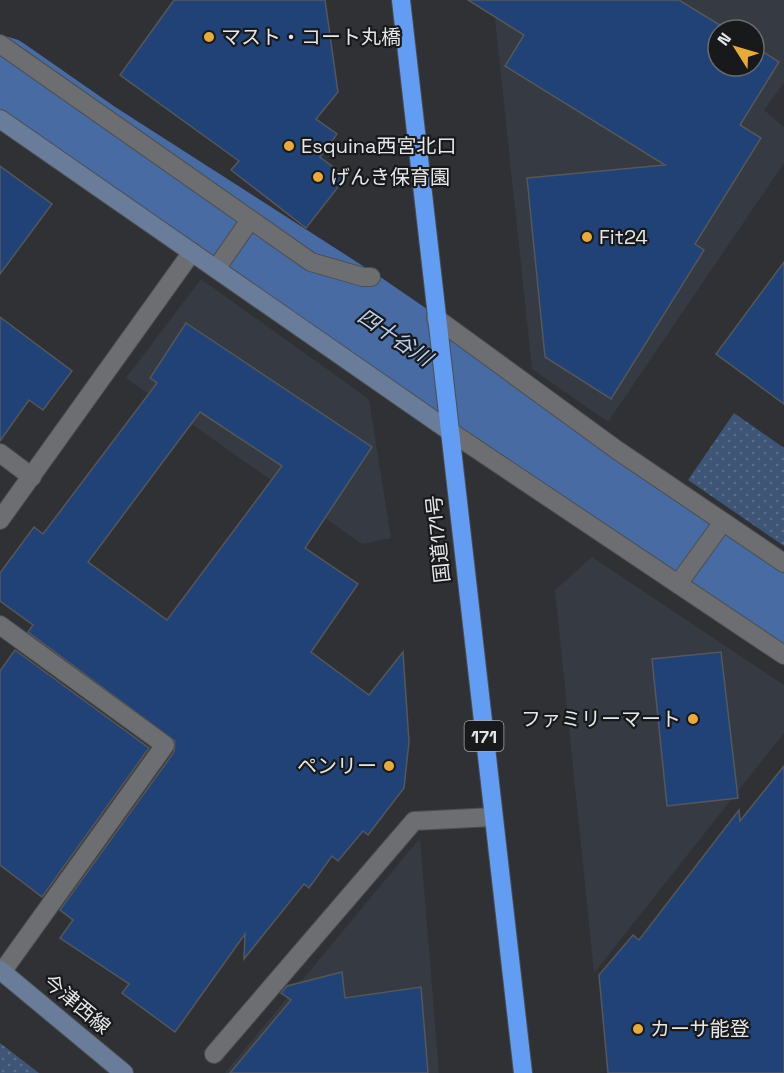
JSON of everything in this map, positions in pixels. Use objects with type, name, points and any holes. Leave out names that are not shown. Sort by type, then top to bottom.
[{"type":"highway","name":"国道171号","points":[[401,0],[448,430],[523,1073]]},
{"type":"street","points":[[0,44],[249,222],[310,262],[363,278],[371,277]]},
{"type":"street","points":[[0,119],[448,430],[784,655]]},
{"type":"street","points":[[216,269],[249,222]]},
{"type":"street","points":[[0,520],[192,252]]},
{"type":"street","points":[[436,318],[719,527],[784,563]]},
{"type":"street","points":[[0,453],[32,477]]},
{"type":"street","points":[[678,584],[719,527]]},
{"type":"street","points":[[0,625],[165,745],[1,971]]},
{"type":"street","points":[[214,1054],[414,821],[493,817]]},
{"type":"street","name":"今津西線","points":[[1,971],[124,1073]]},
{"type":"shaded area","points":[[493,0],[784,0],[784,83],[764,110],[784,127],[784,163],[608,422],[532,369]]},
{"type":"shaded area","points":[[201,279],[369,399],[391,538],[362,544],[126,378]]},
{"type":"shaded area","points":[[734,413],[784,448],[784,546],[688,480]]},
{"type":"shaded area","points":[[592,557],[784,685],[784,733],[594,973],[555,590]]},
{"type":"shaded area","points":[[420,838],[439,1073],[225,1073]]},
{"type":"shaded area","points":[[0,1043],[39,1073],[0,1073]]},
{"type":"building","points":[[174,0],[325,0],[338,92],[316,119],[337,134],[320,157],[346,177],[306,228],[231,170],[239,161],[120,75]]},
{"type":"building","points":[[468,0],[679,0],[708,18],[706,18],[706,78],[766,78],[766,54],[779,62],[740,125],[761,138],[695,244],[704,250],[611,399],[545,357],[527,178],[665,165],[505,66],[524,35]]},
{"type":"building","points":[[0,166],[52,204],[0,274]]},
{"type":"building","points":[[784,262],[784,404],[716,354]]},
{"type":"building","points":[[0,317],[72,371],[43,410],[29,400],[0,441]]},
{"type":"building","points":[[186,323],[372,447],[305,548],[358,584],[311,652],[369,695],[403,652],[409,742],[404,788],[368,835],[363,831],[338,861],[332,856],[309,888],[304,884],[244,959],[245,934],[175,1032],[122,993],[129,984],[60,938],[73,920],[60,910],[174,752],[175,741],[28,632],[33,625],[0,601],[0,573],[34,527],[43,534],[157,383],[150,378]],"holes":[[[200,412],[282,466],[167,620],[88,562]]]},
{"type":"building","points":[[15,650],[149,748],[42,897],[0,865],[0,671]]},
{"type":"building","name":"ファミリーマート","points":[[721,652],[738,798],[667,806],[652,659]]},
{"type":"building","points":[[784,766],[784,1073],[608,1073],[599,975],[633,935],[639,940],[739,810],[740,821]]},
{"type":"building","points":[[342,972],[345,998],[421,987],[428,1073],[230,1073],[291,1000],[281,993],[287,986]]},
{"type":"waterway","name":"四十谷川","points":[[0,78],[89,140],[357,312],[784,605]]},
{"type":"place","name":"マスト・コート丸橋","points":[[209,37]]},
{"type":"place","name":"Esquina西宮北口","points":[[289,146]]},
{"type":"place","name":"げんき保育園","points":[[318,177]]},
{"type":"place","name":"Fit24","points":[[587,237]]},
{"type":"place","name":"ファミリーマート","points":[[693,719]]},
{"type":"place","name":"ペンリー","points":[[389,766]]},
{"type":"place","name":"カーサ能登","points":[[638,1029]]}]
